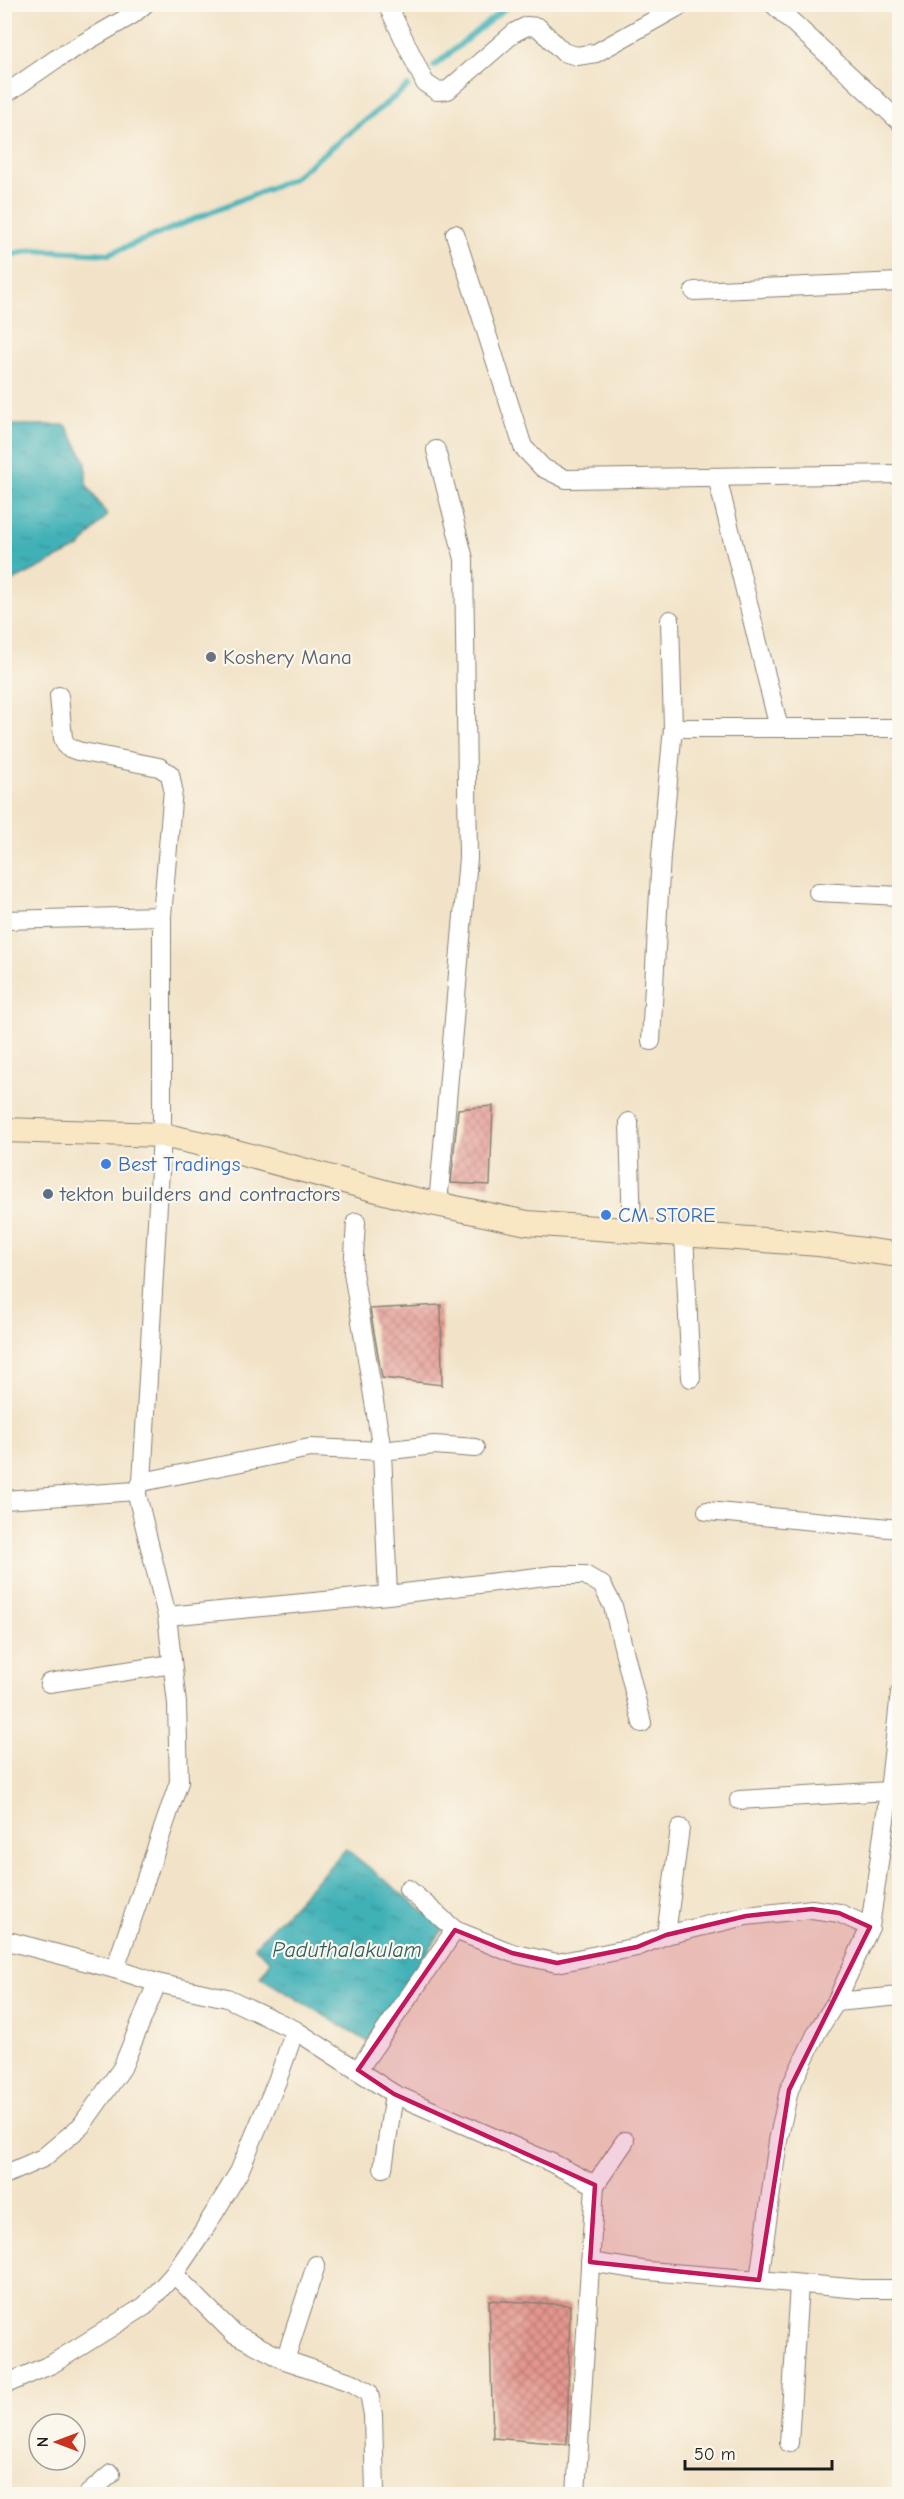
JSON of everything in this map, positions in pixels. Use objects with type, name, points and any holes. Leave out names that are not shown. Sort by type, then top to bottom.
[{"type":"street","points":[[4,95],[56,60],[132,15],[145,4]]},
{"type":"street","points":[[387,4],[424,83],[437,91],[448,90],[515,32],[527,26],[538,27],[563,52],[577,56],[596,53],[683,4]]},
{"type":"street","points":[[773,4],[900,122]]},
{"type":"street","points":[[454,234],[523,447],[543,468],[566,479],[900,474]]},
{"type":"street","points":[[694,291],[900,282]]},
{"type":"street","points":[[436,450],[464,559],[468,858],[438,1204]]},
{"type":"street","points":[[717,477],[779,728]]},
{"type":"street","points":[[651,1041],[661,855],[673,728],[670,620]]},
{"type":"street","points":[[59,696],[63,738],[67,747],[159,767],[170,774],[173,789],[162,916],[162,1135],[139,1486],[167,1616],[180,1748],[179,1782],[115,1969]]},
{"type":"street","points":[[673,728],[900,728]]},
{"type":"street","points":[[818,892],[900,896]]},
{"type":"street","points":[[4,920],[162,916]]},
{"type":"street","points":[[629,1122],[632,1231]]},
{"type":"street","points":[[4,1130],[162,1135],[225,1149],[403,1197],[527,1223],[819,1244],[900,1255]]},
{"type":"street","points":[[356,1222],[353,1272],[385,1476],[388,1595]]},
{"type":"street","points":[[684,1234],[691,1378]]},
{"type":"street","points":[[4,1500],[139,1486],[310,1448],[382,1451],[434,1445],[476,1448]]},
{"type":"street","points":[[707,1511],[900,1529]]},
{"type":"street","points":[[167,1616],[388,1595],[554,1575],[585,1575],[602,1585],[613,1606],[642,1723]]},
{"type":"street","points":[[49,1683],[172,1664]]},
{"type":"street","points":[[759,2280],[778,2141],[789,2090],[817,2032],[836,2002],[870,1927],[900,1693]]},
{"type":"street","points":[[740,1800],[889,1791]]},
{"type":"street","points":[[666,1935],[680,1828]]},
{"type":"street","points":[[408,1889],[454,1930],[512,1953],[557,1963],[637,1947],[666,1935],[746,1916],[812,1909],[839,1913],[870,1927]]},
{"type":"street","points":[[358,2070],[454,1930]]},
{"type":"street","points":[[4,1940],[115,1969],[157,1983],[227,1998],[295,2030],[394,2094],[552,2163],[595,2185]]},
{"type":"street","points":[[4,2175],[43,2158],[81,2126],[122,2068],[157,1983]]},
{"type":"street","points":[[836,2002],[900,1996]]},
{"type":"street","points":[[4,2385],[52,2364],[144,2306],[174,2274],[239,2172],[278,2080],[295,2030]]},
{"type":"street","points":[[383,2168],[394,2094]]},
{"type":"street","points":[[576,2494],[595,2185],[625,2141]]},
{"type":"street","points":[[590,2262],[648,2271],[860,2289],[900,2289]]},
{"type":"street","points":[[285,2360],[316,2265]]},
{"type":"street","points":[[174,2274],[233,2333],[285,2360],[353,2383],[369,2393],[373,2415],[375,2494]]},
{"type":"street","points":[[789,2443],[799,2284]]},
{"type":"street","points":[[88,2494],[111,2474]]},
{"type":"highlighted area","points":[[812,1909],[839,1913],[870,1927],[789,2090],[759,2280],[590,2262],[595,2185],[394,2094],[358,2070],[455,1930],[512,1953],[557,1963],[637,1947],[666,1935],[746,1916]]},
{"type":"water","points":[[5,425],[66,425],[86,462],[86,484],[107,515],[80,547],[13,581],[5,580]]},
{"type":"water","name":"Paduthalakulam","points":[[346,1849],[444,1928],[367,2041],[260,1977],[271,1961],[254,1947]]},
{"type":"building","points":[[493,1106],[490,1185],[451,1183],[458,1109]]},
{"type":"building","points":[[441,1305],[442,1385],[382,1378],[370,1309]]},
{"type":"building","points":[[489,2300],[570,2305],[567,2444],[493,2438]]},
{"type":"waterway","points":[[434,66],[510,4]]},
{"type":"waterway","points":[[4,256],[33,250],[109,254],[292,179],[408,86]]},
{"type":"place","name":"Koshery Mana","points":[[211,657]]},
{"type":"place","name":"Best Tradings","points":[[106,1164]]},
{"type":"place","name":"tekton builders and contractors","points":[[48,1194]]},
{"type":"place","name":"CM STORE","points":[[606,1215]]}]
